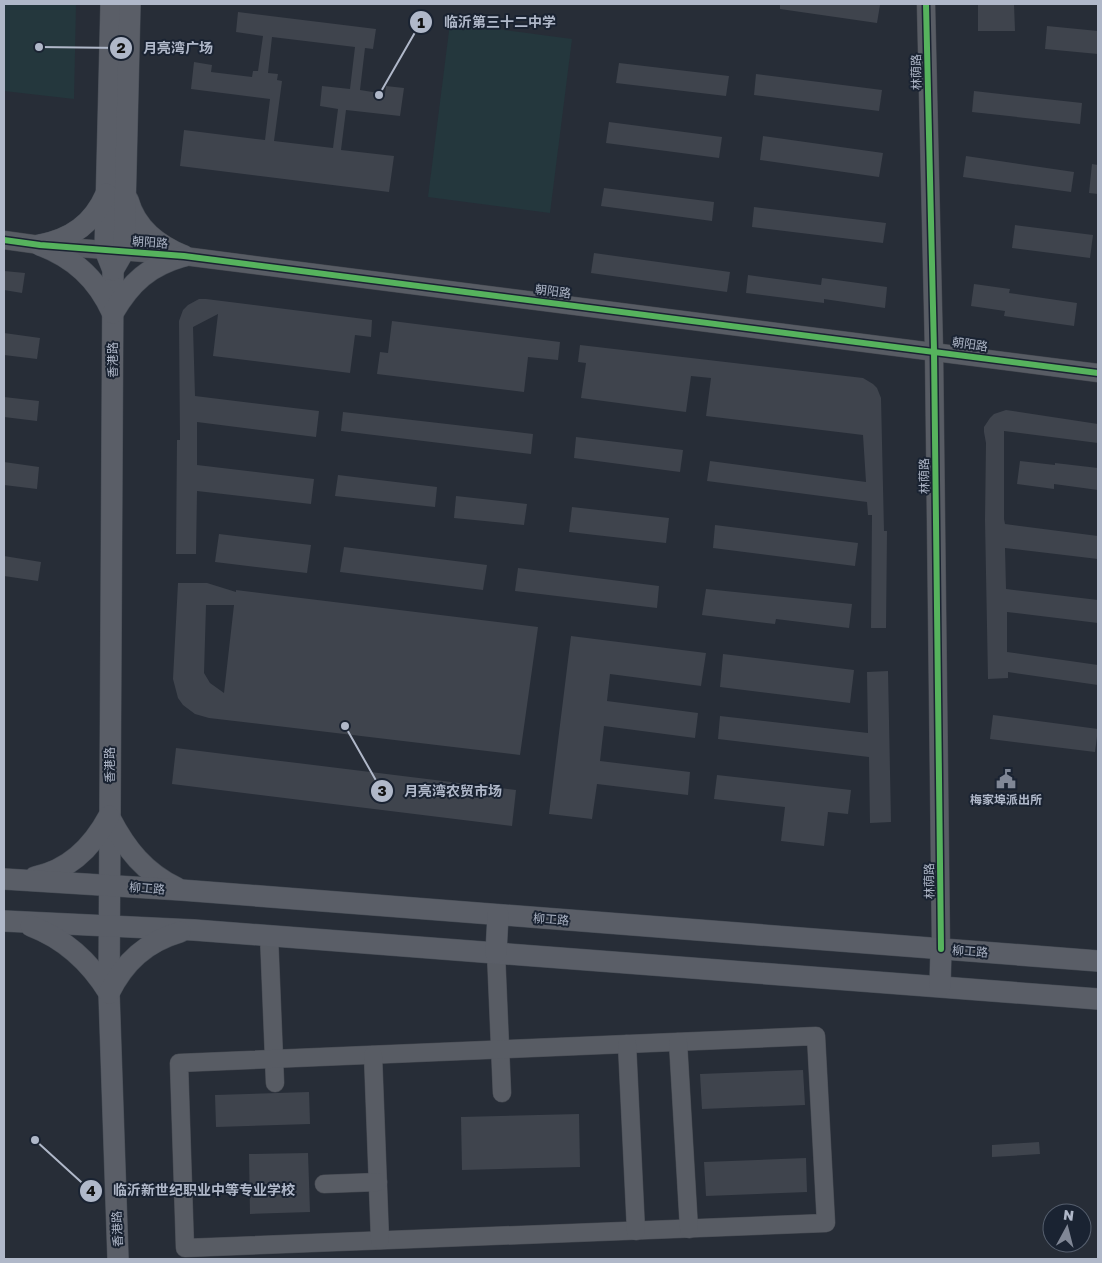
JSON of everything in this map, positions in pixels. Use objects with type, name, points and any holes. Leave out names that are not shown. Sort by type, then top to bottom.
[{"type":"main road","name":"香港路","points":[[111,4],[116,191],[113,270],[109,993],[118,1259]]},
{"type":"main road","name":"香港路","points":[[116,191],[130,4]]},
{"type":"main road","points":[[40,245],[55,242],[82,228],[93,217],[101,204],[116,191],[130,208],[139,225],[152,238],[167,249],[184,256]]},
{"type":"main road","points":[[40,245],[56,251],[84,271],[105,298],[113,314]]},
{"type":"main road","points":[[113,314],[130,287],[142,276],[155,267],[184,256]]},
{"type":"main road","points":[[14,879],[51,872],[76,859],[89,847],[109,816]]},
{"type":"main road","points":[[109,816],[120,837],[138,861],[160,879],[181,890]]},
{"type":"main road","name":"柳工路","points":[[14,879],[181,890],[1098,961]]},
{"type":"main road","points":[[496,952],[498,915]]},
{"type":"main road","points":[[7,921],[268,935],[1098,999]]},
{"type":"main road","points":[[7,921],[44,932],[74,950],[93,970],[109,993],[123,969],[142,949],[167,936],[194,930]]},
{"type":"main road","points":[[940,986],[941,949]]},
{"type":"street","name":"林荫路","points":[[926,4],[934,351],[941,949]]},
{"type":"street","name":"朝阳路","points":[[4,240],[40,245],[184,256],[1098,373]]},
{"type":"street","points":[[268,935],[275,1083]]},
{"type":"street","points":[[496,952],[502,1093]]},
{"type":"street","points":[[816,1036],[826,1223],[185,1248],[179,1063],[274,1059],[816,1036]]},
{"type":"street","points":[[678,1042],[689,1228]]},
{"type":"street","points":[[627,1044],[636,1231]]},
{"type":"street","points":[[373,1055],[380,1240]]},
{"type":"street","points":[[324,1184],[378,1182]]},
{"type":"shaded area","points":[[4,4],[76,4],[74,99],[4,91]]},
{"type":"shaded area","points":[[450,23],[572,39],[550,213],[428,197]]},
{"type":"building","points":[[780,4],[880,5],[877,23],[780,9]]},
{"type":"building","points":[[978,4],[1014,4],[1015,31],[978,31]]},
{"type":"building","points":[[238,12],[376,29],[373,49],[365,48],[360,90],[385,94],[386,86],[404,88],[400,116],[346,110],[341,150],[394,156],[389,192],[180,166],[184,130],[265,140],[270,99],[191,89],[194,62],[212,65],[211,72],[252,77],[253,71],[258,71],[263,36],[236,32]],"holes":[[[272,37],[355,47],[350,89],[322,86],[320,106],[338,109],[333,148],[274,141],[282,81],[277,80],[278,74],[268,73]]]},
{"type":"building","points":[[1047,26],[1098,31],[1098,54],[1045,49]]},
{"type":"building","points":[[619,63],[729,76],[726,96],[616,83]]},
{"type":"building","points":[[756,74],[882,90],[879,111],[754,95]]},
{"type":"building","points":[[974,91],[1082,103],[1080,124],[972,112]]},
{"type":"building","points":[[609,122],[722,137],[719,158],[606,143]]},
{"type":"building","points":[[763,136],[883,153],[879,177],[760,160]]},
{"type":"building","points":[[966,156],[1074,172],[1071,192],[963,177]]},
{"type":"building","points":[[1092,164],[1098,165],[1098,194],[1089,193]]},
{"type":"building","points":[[604,188],[714,202],[712,221],[601,206]]},
{"type":"building","points":[[754,207],[886,223],[883,243],[752,227]]},
{"type":"building","points":[[1015,225],[1093,235],[1090,258],[1012,248]]},
{"type":"building","points":[[594,253],[730,272],[727,292],[591,273]]},
{"type":"building","points":[[4,271],[25,273],[22,293],[4,290]]},
{"type":"building","points":[[748,275],[821,285],[822,278],[887,287],[885,308],[824,299],[824,303],[746,293]]},
{"type":"building","points":[[974,284],[1010,289],[1009,293],[1077,303],[1074,326],[1004,316],[1005,311],[971,306]]},
{"type":"building","points":[[199,299],[372,320],[371,337],[355,335],[350,373],[213,356],[218,314],[193,327],[195,396],[319,411],[316,437],[197,422],[197,465],[314,479],[311,504],[197,491],[196,554],[176,554],[177,440],[180,440],[179,321],[183,310]]},
{"type":"building","points":[[392,321],[560,342],[558,360],[528,357],[524,392],[377,374],[380,352],[388,353]]},
{"type":"building","points":[[4,333],[40,338],[37,359],[4,355]]},
{"type":"building","points":[[580,345],[863,378],[873,384],[881,398],[884,531],[887,531],[886,628],[871,628],[872,515],[868,515],[867,502],[707,481],[710,461],[866,482],[863,435],[706,416],[711,378],[691,376],[686,412],[581,398],[586,363],[578,362]]},
{"type":"building","points":[[4,397],[39,401],[37,421],[4,417]]},
{"type":"building","points":[[1006,410],[1098,424],[1098,443],[1004,431],[1004,519],[1005,524],[1098,536],[1098,559],[1005,548],[1006,589],[1098,600],[1098,623],[1007,612],[1007,652],[1098,665],[1098,685],[1008,672],[1008,678],[988,679],[985,520],[986,443],[984,427],[994,414]]},
{"type":"building","points":[[343,412],[533,434],[531,454],[341,431]]},
{"type":"building","points":[[576,437],[683,450],[680,472],[574,458]]},
{"type":"building","points":[[1020,461],[1098,468],[1098,490],[1054,484],[1054,489],[1017,484]]},
{"type":"building","points":[[4,462],[39,467],[37,489],[4,485]]},
{"type":"building","points":[[338,475],[437,487],[435,507],[335,496]]},
{"type":"building","points":[[456,496],[527,504],[524,525],[454,518]]},
{"type":"building","points":[[572,507],[669,518],[666,543],[569,532]]},
{"type":"building","points":[[715,525],[858,543],[855,566],[713,548]]},
{"type":"building","points":[[219,534],[311,545],[307,573],[215,562]]},
{"type":"building","points":[[344,547],[487,565],[483,590],[340,572]]},
{"type":"building","points":[[4,556],[41,562],[38,581],[4,576]]},
{"type":"building","points":[[518,568],[659,586],[657,608],[515,591]]},
{"type":"building","points":[[178,583],[207,583],[236,592],[236,590],[538,627],[520,755],[209,718],[195,714],[183,705],[178,698],[173,679]],"holes":[[[206,605],[234,605],[224,693],[210,683],[204,673]]]},
{"type":"building","points":[[706,589],[852,604],[849,628],[776,619],[775,624],[702,615]]},
{"type":"building","points":[[571,636],[706,653],[701,686],[610,674],[607,701],[698,713],[695,738],[604,726],[600,761],[690,772],[688,795],[597,784],[592,819],[549,814]]},
{"type":"building","points":[[723,654],[854,670],[850,703],[720,687]]},
{"type":"building","points":[[888,671],[891,822],[870,823],[869,757],[718,739],[720,716],[868,733],[867,672]]},
{"type":"building","points":[[993,715],[1098,729],[1095,752],[990,739]]},
{"type":"building","points":[[176,748],[516,790],[512,826],[172,784]]},
{"type":"building","points":[[717,775],[851,790],[848,814],[828,812],[824,846],[781,841],[785,807],[714,799]]},
{"type":"building","points":[[803,1070],[805,1105],[702,1109],[700,1074]]},
{"type":"building","points":[[309,1092],[310,1124],[216,1127],[215,1095]]},
{"type":"building","points":[[579,1114],[580,1167],[462,1170],[461,1117]]},
{"type":"building","points":[[1039,1142],[1040,1154],[992,1157],[992,1145]]},
{"type":"building","points":[[308,1153],[310,1212],[250,1214],[249,1154]]},
{"type":"building","points":[[806,1158],[807,1192],[706,1196],[704,1162]]},
{"type":"cycle path","points":[[926,4],[934,351],[941,949]]},
{"type":"cycle path","points":[[4,240],[40,245],[184,256],[1098,373]]},
{"type":"place","name":"月亮湾广场","points":[[39,47]]},
{"type":"place","name":"临沂第三十二中学","points":[[379,95]]},
{"type":"place","name":"月亮湾农贸市场","points":[[345,726]]},
{"type":"place","name":"梅家埠派出所","points":[[1006,779]]},
{"type":"place","name":"临沂新世纪职业中等专业学校","points":[[35,1140]]}]
